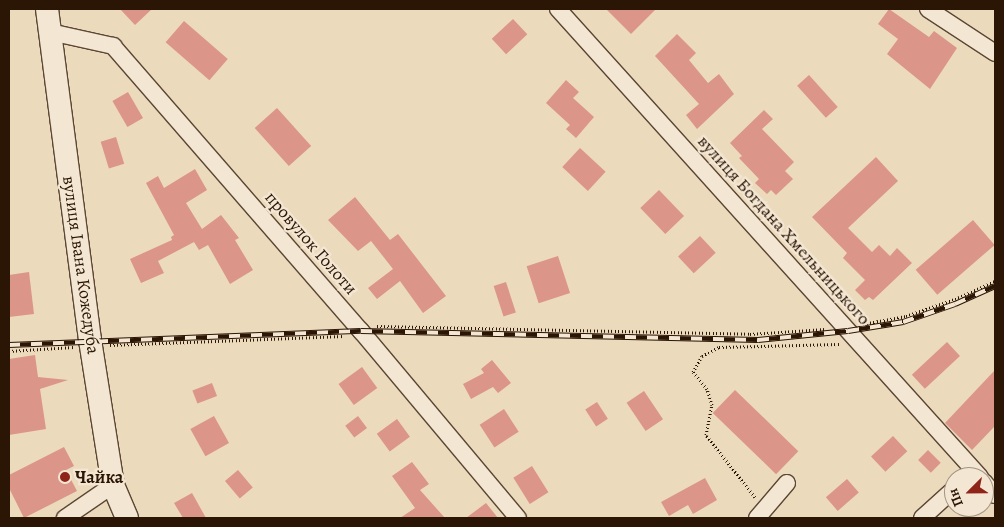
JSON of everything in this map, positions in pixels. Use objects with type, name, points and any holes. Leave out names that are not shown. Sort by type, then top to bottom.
[{"type":"main road","name":"вулиця Івана Кожедуба","points":[[47,9],[91,346],[114,485],[127,518]]},
{"type":"street","name":"вулиця Богдана Хмельницького","points":[[558,9],[969,467]]},
{"type":"street","points":[[928,9],[995,53]]},
{"type":"street","name":"провулок Голоти","points":[[50,32],[113,46],[361,331],[518,518]]},
{"type":"street","points":[[761,514],[787,483]]},
{"type":"street","points":[[65,518],[114,485]]},
{"type":"street","points":[[922,518],[944,498]]},
{"type":"path","points":[[9,350],[356,335],[369,326],[750,334],[848,331],[906,316],[955,299],[995,281]]},
{"type":"path","points":[[761,514],[706,435],[712,405],[707,389],[693,372],[702,356],[719,347],[836,346],[848,331]]},
{"type":"building","points":[[120,9],[152,9],[135,25]]},
{"type":"building","points":[[606,9],[656,9],[631,34]]},
{"type":"building","points":[[889,9],[929,37],[934,31],[957,48],[930,89],[887,54],[898,39],[878,24]]},
{"type":"building","points":[[513,19],[527,34],[506,54],[492,39]]},
{"type":"building","points":[[184,21],[228,59],[209,80],[166,42]]},
{"type":"building","points":[[677,34],[696,53],[689,60],[708,83],[719,74],[734,94],[697,129],[686,115],[699,104],[655,56]]},
{"type":"building","points":[[809,75],[838,107],[826,118],[797,86]]},
{"type":"building","points":[[566,80],[579,92],[573,98],[594,117],[576,138],[566,129],[570,125],[546,103]]},
{"type":"building","points":[[128,92],[143,118],[127,127],[112,101]]},
{"type":"building","points":[[277,108],[311,146],[289,166],[255,128]]},
{"type":"building","points":[[764,110],[773,119],[762,129],[794,162],[785,171],[793,179],[776,195],[771,190],[767,194],[755,183],[759,179],[739,158],[742,156],[730,143]]},
{"type":"building","points":[[116,137],[124,164],[109,168],[101,142]]},
{"type":"building","points":[[580,148],[606,172],[588,191],[562,167]]},
{"type":"building","points":[[876,157],[898,181],[848,228],[872,252],[879,245],[890,256],[897,248],[912,263],[873,300],[869,297],[865,300],[855,290],[865,280],[843,258],[847,253],[812,217]]},
{"type":"building","points":[[195,169],[207,190],[186,203],[202,229],[221,215],[239,238],[235,240],[253,270],[230,284],[208,245],[199,250],[194,242],[158,261],[164,273],[141,283],[130,259],[172,240],[171,237],[174,235],[146,183],[158,176],[164,188]]},
{"type":"building","points":[[659,190],[684,216],[665,234],[640,208]]},
{"type":"building","points":[[355,197],[390,240],[398,234],[446,296],[423,313],[400,281],[377,299],[368,288],[393,269],[371,241],[358,251],[328,220]]},
{"type":"building","points":[[973,220],[995,245],[937,295],[916,270]]},
{"type":"building","points":[[700,236],[716,253],[694,273],[678,256]]},
{"type":"building","points":[[558,256],[570,293],[539,303],[527,266]]},
{"type":"building","points":[[29,272],[34,314],[9,317],[9,275]]},
{"type":"building","points":[[506,282],[516,312],[504,316],[494,286]]},
{"type":"building","points":[[947,342],[960,356],[925,389],[912,375]]},
{"type":"building","points":[[35,355],[38,377],[68,380],[40,389],[46,429],[9,435],[9,359]]},
{"type":"building","points":[[492,360],[511,383],[498,393],[493,387],[471,399],[463,384],[484,373],[481,369]]},
{"type":"building","points":[[362,367],[377,388],[354,405],[339,384]]},
{"type":"building","points":[[995,370],[995,426],[972,450],[945,423]]},
{"type":"building","points":[[212,383],[217,396],[197,404],[192,391]]},
{"type":"building","points":[[735,390],[798,451],[776,474],[713,413]]},
{"type":"building","points":[[644,391],[663,419],[646,431],[627,403]]},
{"type":"building","points":[[597,402],[608,419],[596,426],[585,410]]},
{"type":"building","points":[[504,409],[519,432],[494,447],[480,425]]},
{"type":"building","points":[[214,416],[229,443],[205,456],[190,429]]},
{"type":"building","points":[[358,416],[367,428],[354,438],[345,426]]},
{"type":"building","points":[[397,419],[410,437],[390,451],[377,434]]},
{"type":"building","points":[[893,436],[907,451],[885,472],[871,456]]},
{"type":"building","points":[[64,447],[74,466],[66,470],[77,491],[24,518],[9,488],[9,475]]},
{"type":"building","points":[[928,450],[941,463],[931,473],[918,460]]},
{"type":"building","points":[[412,462],[429,484],[420,490],[445,518],[400,518],[415,508],[392,476]]},
{"type":"building","points":[[532,466],[548,492],[530,504],[513,478]]},
{"type":"building","points":[[238,470],[253,488],[240,499],[225,481]]},
{"type":"building","points":[[705,478],[717,500],[693,514],[688,505],[669,516],[661,502]]},
{"type":"building","points":[[847,479],[859,493],[838,511],[826,497]]},
{"type":"building","points":[[192,493],[206,518],[183,518],[174,503]]},
{"type":"building","points":[[486,503],[498,518],[466,518]]},
{"type":"railway","points":[[9,345],[361,331],[758,340],[848,331],[903,322],[955,304],[995,286]]},
{"type":"place","name":"Чайка","points":[[65,477]]}]
